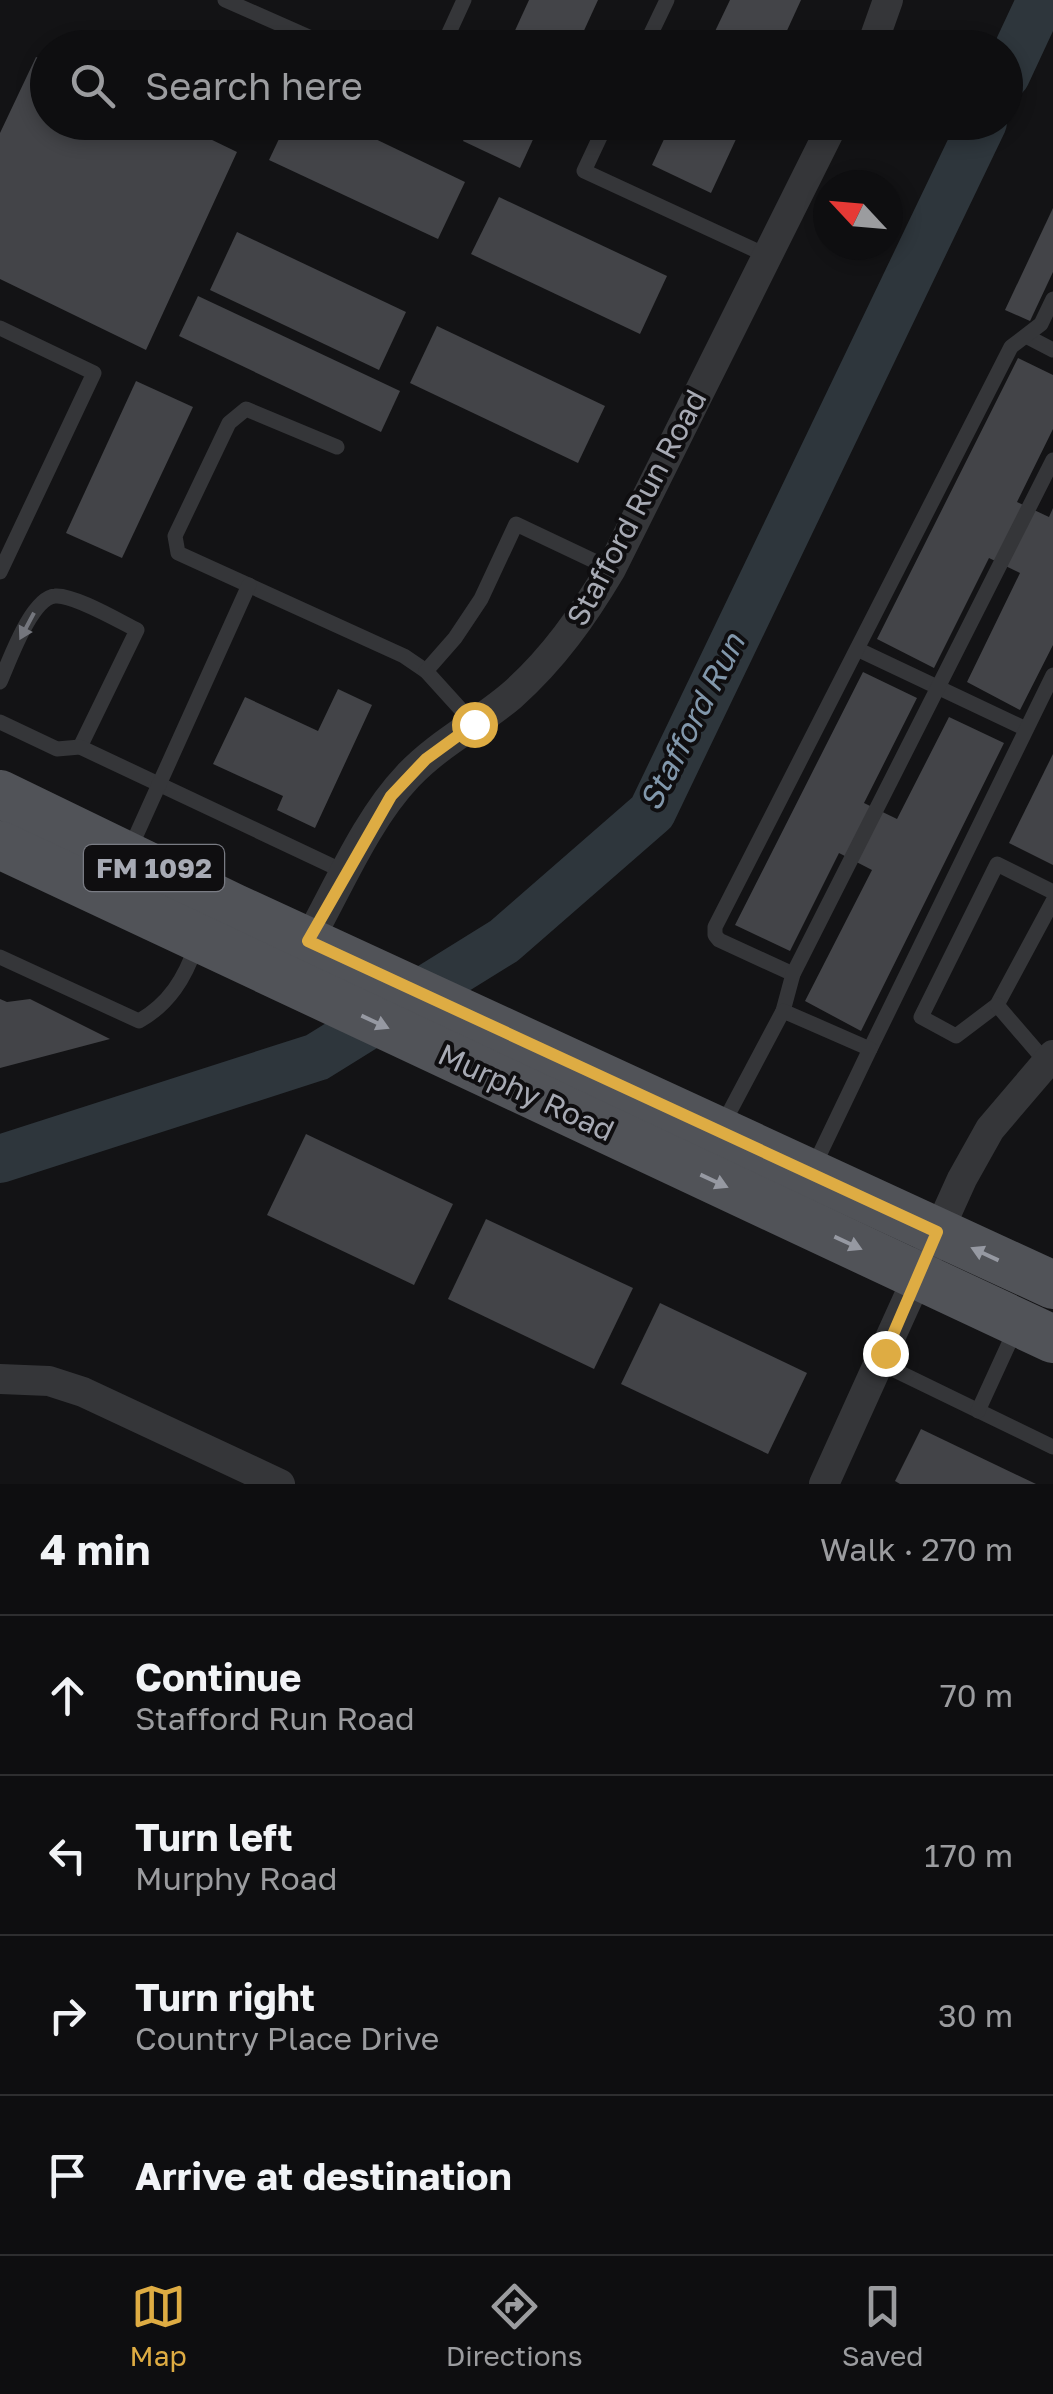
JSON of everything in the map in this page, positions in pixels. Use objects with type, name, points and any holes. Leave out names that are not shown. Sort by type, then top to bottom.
[{"type":"main road","name":"Murphy Road","points":[[0,794],[101,860],[198,940],[298,961],[557,1055],[1053,1286]]},
{"type":"main road","points":[[0,820],[101,860],[136,885],[298,961]]},
{"type":"main road","name":"Murphy Road","points":[[0,845],[101,860]]},
{"type":"main road","name":"Murphy Road","points":[[298,961],[530,1096],[1036,1331]]},
{"type":"main road","points":[[530,1096],[581,1090],[694,1141],[731,1135]]},
{"type":"street","points":[[877,30],[888,0]]},
{"type":"street","name":"Stafford Run Road","points":[[298,961],[380,812],[408,776],[509,698],[545,664],[581,620],[611,569],[825,140]]},
{"type":"street","points":[[824,1484],[937,1232],[990,1129],[1050,1058]]},
{"type":"street","points":[[0,1379],[49,1380],[83,1392],[280,1484]]},
{"type":"lane","points":[[225,0],[293,30]]},
{"type":"lane","points":[[450,30],[464,0]]},
{"type":"lane","points":[[653,30],[667,0]]},
{"type":"lane","points":[[599,140],[584,171],[768,256]]},
{"type":"lane","points":[[794,974],[720,940],[715,935],[716,927],[1012,347],[1041,324],[1053,300]]},
{"type":"lane","points":[[0,328],[94,373],[0,572]]},
{"type":"lane","points":[[1028,337],[1053,350]]},
{"type":"lane","points":[[337,447],[246,409],[228,423],[175,536],[178,552],[404,656],[426,671],[474,724]]},
{"type":"lane","points":[[731,1135],[783,1011],[794,974],[1053,460]]},
{"type":"lane","points":[[426,671],[482,600],[516,524],[611,569]]},
{"type":"lane","points":[[101,860],[159,786],[249,585]]},
{"type":"lane","points":[[0,682],[41,602],[55,596],[137,630],[80,748]]},
{"type":"lane","points":[[859,650],[1026,729]]},
{"type":"lane","points":[[810,1172],[1053,675]]},
{"type":"lane","points":[[0,722],[58,749],[80,748],[346,873]]},
{"type":"lane","points":[[1053,892],[997,864],[921,1017],[956,1036],[998,1005],[1053,901]]},
{"type":"lane","points":[[0,957],[138,1021],[159,1010],[187,973],[198,940]]},
{"type":"lane","points":[[998,1005],[1050,1058]]},
{"type":"lane","points":[[783,1011],[870,1049]]},
{"type":"lane","points":[[978,1411],[1036,1331]]},
{"type":"lane","points":[[880,1363],[1053,1447]]},
{"type":"building","points":[[529,0],[598,0],[584,30],[515,30]]},
{"type":"building","points":[[730,0],[801,0],[787,30],[716,30]]},
{"type":"building","points":[[30,70],[30,140],[212,140],[237,152],[146,350],[0,279],[0,133]]},
{"type":"building","points":[[278,140],[378,140],[465,182],[438,239],[269,160]]},
{"type":"building","points":[[463,140],[533,140],[520,168]]},
{"type":"building","points":[[664,140],[736,140],[711,193],[652,165]]},
{"type":"building","points":[[499,197],[667,276],[640,334],[471,254]]},
{"type":"building","points":[[1053,208],[1053,272],[1030,321],[1005,310]]},
{"type":"building","points":[[237,232],[406,312],[379,370],[210,290]]},
{"type":"building","points":[[198,296],[400,391],[381,432],[179,336]]},
{"type":"building","points":[[437,326],[605,406],[578,463],[410,383]]},
{"type":"building","points":[[1018,358],[1053,375],[1053,429],[1017,502],[1049,517],[1053,508],[1053,645],[1020,710],[967,682],[1020,573],[989,558],[934,668],[877,639]]},
{"type":"building","points":[[136,381],[193,407],[122,558],[66,533]]},
{"type":"building","points":[[863,672],[917,698],[864,803],[897,819],[949,717],[1004,743],[861,1031],[805,1001],[872,870],[839,853],[790,951],[735,925]]},
{"type":"building","points":[[338,689],[372,705],[315,828],[277,810],[283,796],[213,764],[245,697],[318,731]]},
{"type":"building","points":[[1053,754],[1053,865],[1009,843]]},
{"type":"building","points":[[0,999],[30,999],[110,1039],[0,1068]]},
{"type":"building","points":[[306,1134],[453,1204],[414,1285],[267,1215]]},
{"type":"building","points":[[486,1219],[633,1288],[594,1369],[448,1299]]},
{"type":"building","points":[[660,1303],[807,1373],[768,1454],[621,1384]]},
{"type":"building","points":[[921,1429],[1036,1484],[900,1484],[895,1481]]},
{"type":"waterway","name":"Stafford Run","points":[[1023,39],[1041,0]]},
{"type":"waterway","name":"Stafford Run","points":[[0,1159],[317,1057],[504,941],[652,812],[974,140]]},
{"type":"route","points":[[474,724],[426,759],[391,796],[308,941],[937,1232],[885,1353]]}]
